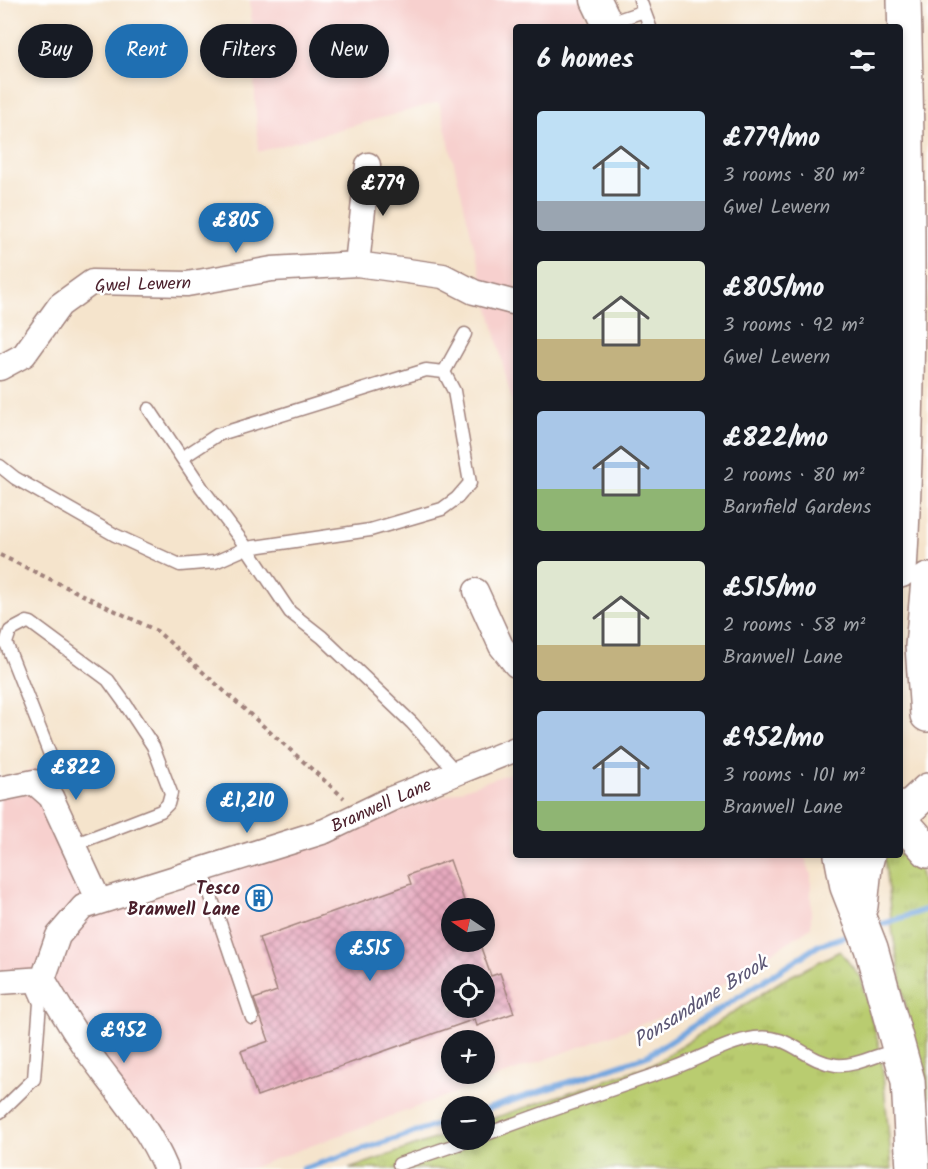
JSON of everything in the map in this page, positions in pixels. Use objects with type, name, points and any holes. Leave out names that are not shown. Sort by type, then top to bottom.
[{"type":"main road","points":[[903,0],[909,182],[903,515]]},
{"type":"main road","points":[[928,580],[922,646],[928,715]]},
{"type":"main road","points":[[903,697],[914,702],[928,715]]},
{"type":"main road","points":[[903,808],[912,805],[928,790]]},
{"type":"main road","points":[[903,822],[928,851]]},
{"type":"main road","points":[[842,858],[890,1011],[898,1050],[908,1081],[913,1169]]},
{"type":"main road","points":[[856,903],[867,858]]},
{"type":"street","points":[[357,264],[368,165]]},
{"type":"street","name":"Gwel Lewern","points":[[0,368],[24,355],[60,305],[92,282],[187,284],[272,268],[357,264],[443,276],[474,292],[513,302]]},
{"type":"street","points":[[476,591],[501,646],[513,661]]},
{"type":"street","name":"Branwell Lane","points":[[36,979],[58,936],[83,907],[325,831],[456,772],[513,750]]},
{"type":"street","points":[[0,789],[34,782],[51,797],[99,901]]},
{"type":"street","points":[[830,858],[856,903]]},
{"type":"street","points":[[0,982],[36,979],[134,1113],[159,1151],[166,1169]]},
{"type":"lane","points":[[604,17],[642,5],[649,24]]},
{"type":"lane","points":[[444,372],[465,334]]},
{"type":"lane","points":[[182,458],[217,435],[426,370],[444,372]]},
{"type":"lane","points":[[0,466],[15,478],[115,536],[180,566],[215,562],[247,548],[370,530],[442,509],[457,498],[470,483],[454,391],[444,372]]},
{"type":"lane","points":[[149,409],[290,612],[322,637],[404,715],[456,772]]},
{"type":"lane","points":[[51,797],[56,770],[6,643],[10,631],[27,622],[108,680],[153,746],[171,793],[168,804],[161,811],[73,845]]},
{"type":"lane","points":[[202,870],[252,1018]]},
{"type":"lane","points":[[0,1112],[34,1079],[40,1003],[36,979]]},
{"type":"lane","points":[[495,1131],[676,1067],[743,1040],[758,1037],[775,1038],[790,1042],[806,1054],[822,1061],[838,1065],[898,1050]]},
{"type":"lane","points":[[399,1164],[441,1150]]},
{"type":"path","points":[[0,555],[157,631],[362,813]]},
{"type":"shaded area","points":[[250,0],[580,0],[589,24],[513,24],[513,406],[439,102],[258,152],[254,78],[297,78],[297,24],[251,24]]},
{"type":"shaded area","points":[[48,764],[110,913],[513,772],[513,858],[805,858],[811,874],[811,927],[688,1007],[495,1078],[495,1030],[441,1030],[441,1084],[479,1084],[441,1096],[441,1098],[248,1169],[176,1169],[41,990],[0,983],[0,781]]},
{"type":"green space","points":[[903,844],[917,857],[928,909],[928,1169],[913,1049],[893,935],[884,858],[903,858]]},
{"type":"green space","points":[[840,951],[860,977],[881,1053],[892,1169],[349,1169],[441,1137],[441,1150],[495,1150],[495,1118],[656,1063],[781,981]]},
{"type":"building","points":[[450,860],[463,898],[441,898],[441,952],[483,952],[487,964],[441,964],[441,1018],[495,1018],[495,975],[500,973],[514,1013],[477,1026],[475,1019],[257,1096],[241,1051],[269,1041],[254,999],[277,991],[259,938],[411,884],[408,875]]},
{"type":"building","name":"Tesco Branwell Lane","points":[[266,891],[269,899],[252,905],[250,896]]},
{"type":"waterway","name":"Ponsandane Brook","points":[[873,927],[928,909]]},
{"type":"waterway","name":"Ponsandane Brook","points":[[495,1106],[647,1056],[819,945],[855,933]]},
{"type":"waterway","name":"Ponsandane Brook","points":[[303,1169],[441,1124]]},
{"type":"place","name":"Tesco Branwell Lane","points":[[259,898]]}]
